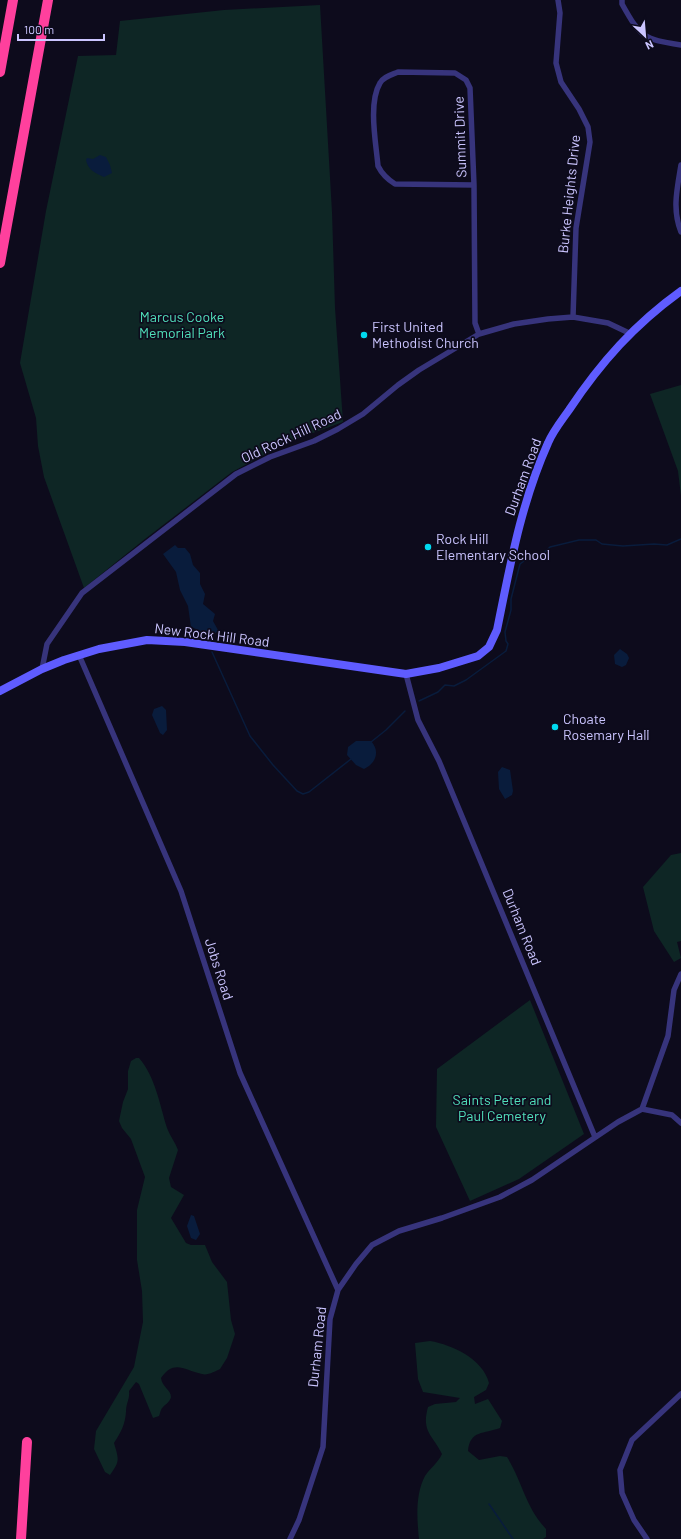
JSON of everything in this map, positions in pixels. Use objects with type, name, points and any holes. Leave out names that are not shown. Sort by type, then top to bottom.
[{"type":"highway","points":[[0,72],[13,0]]},
{"type":"highway","points":[[0,263],[48,0]]},
{"type":"highway","points":[[22,1539],[27,1442]]},
{"type":"main road","name":"Durham Road","points":[[406,674],[462,662],[478,656],[489,647],[497,630],[522,514],[549,441],[587,382],[629,333],[649,315],[681,291]]},
{"type":"main road","name":"New Rock Hill Road","points":[[0,691],[42,669],[79,655],[130,642],[171,640],[406,674]]},
{"type":"street","name":"Burke Heights Drive","points":[[558,0],[560,13],[556,63],[561,82],[579,109],[588,127],[590,142],[576,228],[573,317]]},
{"type":"street","points":[[622,0],[622,4],[636,29],[652,40],[681,45]]},
{"type":"street","name":"Summit Drive","points":[[474,185],[395,184],[388,180],[378,166],[373,98],[380,82],[389,75],[398,72],[455,74],[466,80],[470,88],[474,185],[475,323],[479,334]]},
{"type":"street","points":[[681,166],[676,200],[676,219],[681,232]]},
{"type":"street","name":"Old Rock Hill Road","points":[[42,669],[47,644],[82,593],[236,474],[270,457],[314,441],[338,429],[363,414],[419,370],[479,334],[514,324],[548,318],[573,317],[608,323],[629,333]]},
{"type":"street","name":"Jobs Road","points":[[79,655],[181,891],[240,1073],[338,1290]]},
{"type":"street","name":"Durham Road","points":[[290,1539],[299,1520],[323,1447],[330,1319],[338,1290],[356,1264],[372,1245],[399,1231],[442,1218],[500,1197],[532,1180],[595,1137],[439,761],[418,720],[406,674]]},
{"type":"street","points":[[595,1137],[642,1109],[668,1036],[674,990],[681,974]]},
{"type":"street","points":[[642,1109],[672,1115],[681,1123]]},
{"type":"street","points":[[647,1539],[634,1520],[622,1493],[620,1470],[632,1440],[681,1394]]},
{"type":"green space","name":"Marcus Cooke Memorial Park","points":[[320,5],[332,212],[335,308],[343,422],[288,442],[232,472],[84,588],[44,477],[38,446],[36,418],[20,363],[46,211],[78,56],[116,55],[120,21],[224,10]]},
{"type":"green space","points":[[681,385],[681,496],[678,471],[650,394]]},
{"type":"green space","points":[[681,853],[681,941],[677,942],[681,958],[674,962],[654,931],[643,887],[671,855]]},
{"type":"green space","name":"Saints Peter and Paul Cemetery","points":[[530,1000],[584,1134],[519,1179],[470,1201],[436,1127],[437,1069]]},
{"type":"green space","points":[[139,1058],[149,1073],[167,1128],[178,1150],[169,1178],[171,1187],[184,1195],[171,1218],[186,1243],[191,1245],[205,1245],[212,1262],[227,1282],[231,1320],[235,1334],[227,1358],[220,1369],[211,1373],[202,1374],[185,1368],[175,1367],[166,1372],[161,1378],[163,1384],[170,1392],[171,1397],[162,1408],[159,1416],[153,1418],[139,1384],[136,1382],[129,1391],[124,1425],[114,1443],[118,1460],[110,1475],[105,1472],[94,1449],[96,1431],[134,1367],[143,1322],[142,1291],[137,1260],[137,1210],[145,1177],[131,1139],[122,1128],[119,1121],[123,1102],[128,1089],[128,1071],[131,1061]]},
{"type":"green space","points":[[430,1341],[448,1346],[466,1354],[474,1360],[486,1374],[489,1383],[486,1390],[474,1397],[475,1404],[488,1399],[502,1421],[500,1428],[483,1432],[475,1436],[469,1444],[468,1451],[479,1460],[500,1456],[507,1457],[533,1512],[546,1529],[546,1537],[543,1539],[419,1539],[417,1515],[418,1499],[422,1483],[429,1470],[442,1454],[427,1428],[426,1415],[428,1407],[435,1404],[456,1402],[460,1398],[423,1392],[418,1379],[415,1343]]},
{"type":"water","points":[[100,155],[106,157],[112,173],[104,177],[90,169],[86,160],[87,158],[93,159]]},
{"type":"water","points":[[175,545],[178,548],[185,548],[190,554],[193,565],[200,573],[200,584],[205,594],[203,604],[215,614],[213,621],[218,630],[216,633],[206,633],[191,627],[188,606],[180,590],[176,572],[163,554]]},
{"type":"water","points":[[620,649],[627,654],[629,658],[626,665],[622,667],[615,664],[614,655]]},
{"type":"water","points":[[162,706],[166,710],[167,730],[163,735],[160,733],[152,715],[154,709]]},
{"type":"water","points":[[356,741],[371,741],[376,749],[374,761],[364,769],[356,765],[347,755],[348,747]]},
{"type":"water","points":[[502,767],[510,770],[513,791],[512,795],[505,799],[499,789],[498,772]]},
{"type":"water","points":[[191,1215],[194,1216],[200,1234],[196,1240],[191,1238],[187,1226]]},
{"type":"waterway","points":[[419,701],[438,692],[445,685],[454,686],[466,680],[506,651],[508,644],[506,641],[505,632],[511,610],[511,599],[520,564],[528,558],[545,552],[550,547],[579,540],[596,540],[602,544],[623,546],[654,544],[667,545],[681,539]]},
{"type":"waterway","points":[[212,652],[250,736],[273,765],[297,791],[303,794],[309,792],[351,759]]},
{"type":"waterway","points":[[371,742],[386,730],[405,711]]},
{"type":"waterway","points":[[489,1504],[513,1539]]},
{"type":"place","name":"First United Methodist Church","points":[[364,335]]},
{"type":"place","name":"Rock Hill Elementary School","points":[[428,547]]},
{"type":"place","name":"Choate Rosemary Hall","points":[[555,727]]}]
